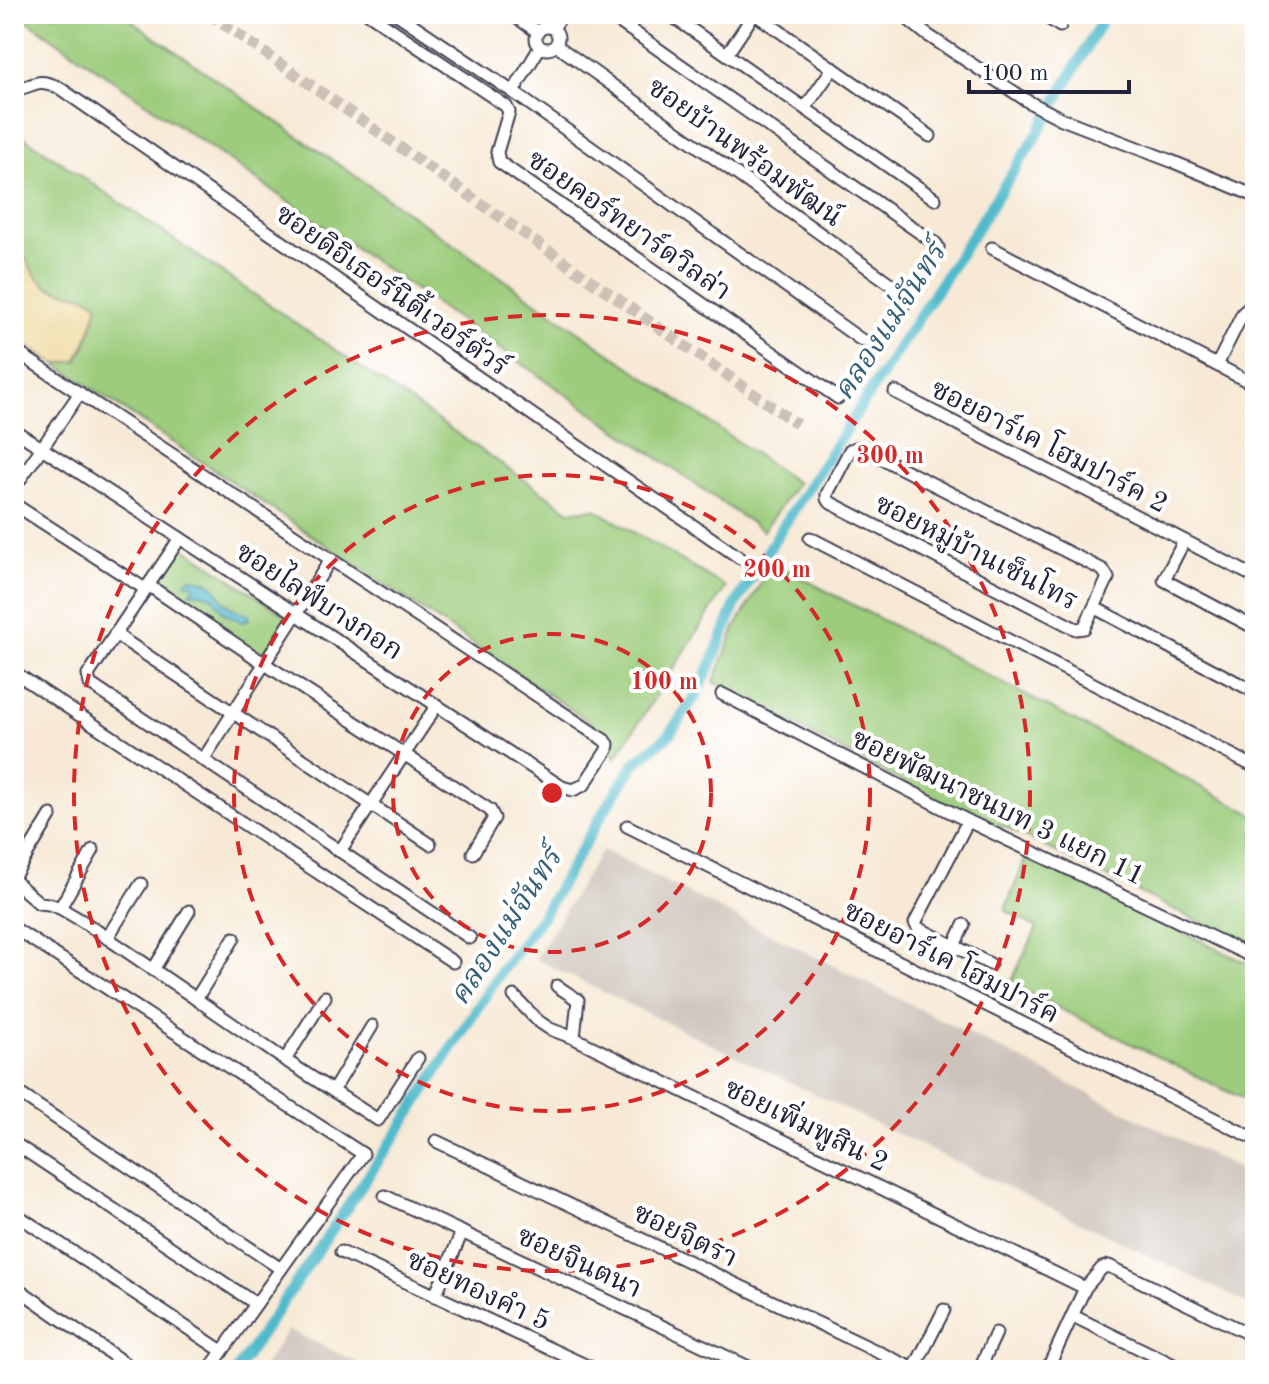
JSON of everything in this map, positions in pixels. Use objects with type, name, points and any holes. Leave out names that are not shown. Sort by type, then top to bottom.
[{"type":"street","name":"ซอยคอร์ทยาร์ดวิลล่า","points":[[369,14],[506,106],[509,112],[497,152],[499,162],[838,398]]},
{"type":"street","points":[[397,14],[513,92],[860,339],[877,342],[883,337],[937,252],[936,244],[608,14]]},
{"type":"street","points":[[511,14],[538,32]]},
{"type":"street","points":[[553,28],[563,14]]},
{"type":"street","points":[[669,14],[935,199]]},
{"type":"street","points":[[727,54],[755,14],[930,136]]},
{"type":"street","points":[[907,14],[910,21],[926,34],[1029,102],[1062,119],[1255,196]]},
{"type":"street","points":[[1042,14],[1060,26]]},
{"type":"street","points":[[1242,14],[1255,22]]},
{"type":"street","points":[[538,32],[546,27],[553,28]]},
{"type":"street","points":[[538,32],[540,47],[547,49],[556,45],[559,38],[553,28]]},
{"type":"street","name":"ซอยบ้านพร้อมพัฒน์","points":[[556,45],[909,297]]},
{"type":"street","points":[[513,92],[540,47]]},
{"type":"street","points":[[805,108],[833,68]]},
{"type":"street","name":"ซอยดิอิเธอร์นิตี้เวอร์ดัวร์","points":[[14,89],[36,81],[58,87],[740,558]]},
{"type":"street","points":[[992,248],[1255,385]]},
{"type":"street","points":[[1217,365],[1243,313],[1250,307],[1255,308]]},
{"type":"street","points":[[14,350],[331,559],[203,760]]},
{"type":"street","name":"ซอยอาร์เค โฮมปาร์ค 2","points":[[895,392],[1255,577]]},
{"type":"street","points":[[14,488],[80,393]]},
{"type":"street","name":"ซอยไลฟ์บางกอก","points":[[14,430],[562,787],[573,790],[584,785],[607,750],[608,744],[604,740],[331,559]]},
{"type":"street","name":"ซอยหมู่บ้านเซ็นโทร","points":[[859,447],[1103,570],[1108,578],[1095,608],[1084,628],[1076,629],[831,503],[827,494],[850,450],[859,447]]},
{"type":"street","points":[[14,504],[147,587],[493,814],[494,818],[473,853]]},
{"type":"street","points":[[180,538],[88,675],[90,684],[470,938]]},
{"type":"street","points":[[810,538],[1255,767]]},
{"type":"street","name":"ซอยอาร์เค โฮมปาร์ค 2","points":[[1184,541],[1164,580],[1255,628]]},
{"type":"street","name":"ซอยหมู่บ้านเซ็นโทร","points":[[1095,608],[1255,692]]},
{"type":"street","points":[[115,634],[430,844]]},
{"type":"street","points":[[14,672],[453,962]]},
{"type":"street","name":"ซอยพัฒนาชนบท 3 แยก 11","points":[[722,694],[968,821],[1255,958]]},
{"type":"street","points":[[340,851],[437,705]]},
{"type":"street","points":[[51,815],[14,879],[39,903],[60,908],[107,938],[378,1120],[418,1058]]},
{"type":"street","points":[[968,821],[915,920],[918,928],[990,964]]},
{"type":"street","name":"ซอยอาร์เค โฮมปาร์ค","points":[[627,826],[1255,1139]]},
{"type":"street","points":[[60,908],[93,850]]},
{"type":"street","points":[[107,938],[141,884]]},
{"type":"street","points":[[153,970],[189,911]]},
{"type":"street","points":[[954,946],[964,925]]},
{"type":"street","points":[[14,928],[363,1154],[209,1370]]},
{"type":"street","points":[[196,999],[234,938]]},
{"type":"street","points":[[557,986],[578,1000],[574,1038]]},
{"type":"street","name":"ซอยเพิ่มพูสิน 2","points":[[514,996],[550,1029],[1085,1288]]},
{"type":"street","points":[[285,1060],[325,997]]},
{"type":"street","points":[[333,1091],[372,1026]]},
{"type":"street","points":[[14,1090],[281,1269]]},
{"type":"street","name":"ซอยจิตรา","points":[[436,1141],[915,1369]]},
{"type":"street","points":[[16,1149],[256,1304]]},
{"type":"street","name":"ซอยจินตนา","points":[[385,1196],[755,1370]]},
{"type":"street","points":[[14,1213],[222,1351]]},
{"type":"street","points":[[435,1296],[462,1232]]},
{"type":"street","name":"ซอยทองคำ 5","points":[[341,1252],[596,1370]]},
{"type":"street","points":[[1047,1370],[1085,1288],[1102,1268],[1109,1266],[1255,1337]]},
{"type":"street","points":[[14,1286],[134,1370]]},
{"type":"street","points":[[915,1369],[944,1310]]},
{"type":"street","points":[[1073,1316],[1184,1370]]},
{"type":"street","points":[[979,1370],[996,1333]]},
{"type":"shaded area","points":[[602,850],[1255,1177],[1255,1307],[535,959]]},
{"type":"shaded area","points":[[288,1330],[374,1370],[261,1370]]},
{"type":"green space","points":[[18,14],[122,14],[797,483],[763,531]]},
{"type":"green space","points":[[14,130],[570,511],[595,509],[726,587],[615,759],[606,733],[56,364],[77,361],[87,343],[95,317],[84,296],[46,285],[14,251]]},
{"type":"green space","points":[[182,546],[288,617],[263,656],[155,585]]},
{"type":"green space","points":[[773,563],[1255,815],[1255,949],[1005,827],[960,813],[714,682],[735,628]]},
{"type":"green space","points":[[1026,857],[1255,967],[1255,1105],[1010,984],[1037,928],[1005,910]]},
{"type":"sand","points":[[14,251],[25,258],[36,276],[49,288],[84,296],[98,303],[90,333],[76,361],[56,364],[14,337]]},
{"type":"water","points":[[191,578],[213,585],[225,602],[249,615],[249,619],[242,622],[224,613],[212,596],[190,593],[194,589],[193,584],[186,582]]},
{"type":"waterway","name":"คลองแม่จันทร์","points":[[237,1370],[400,1129],[501,971],[541,918],[635,763],[669,735],[697,694],[735,605],[1037,135],[1104,14]]},
{"type":"tunnel","points":[[209,14],[797,424]]}]
